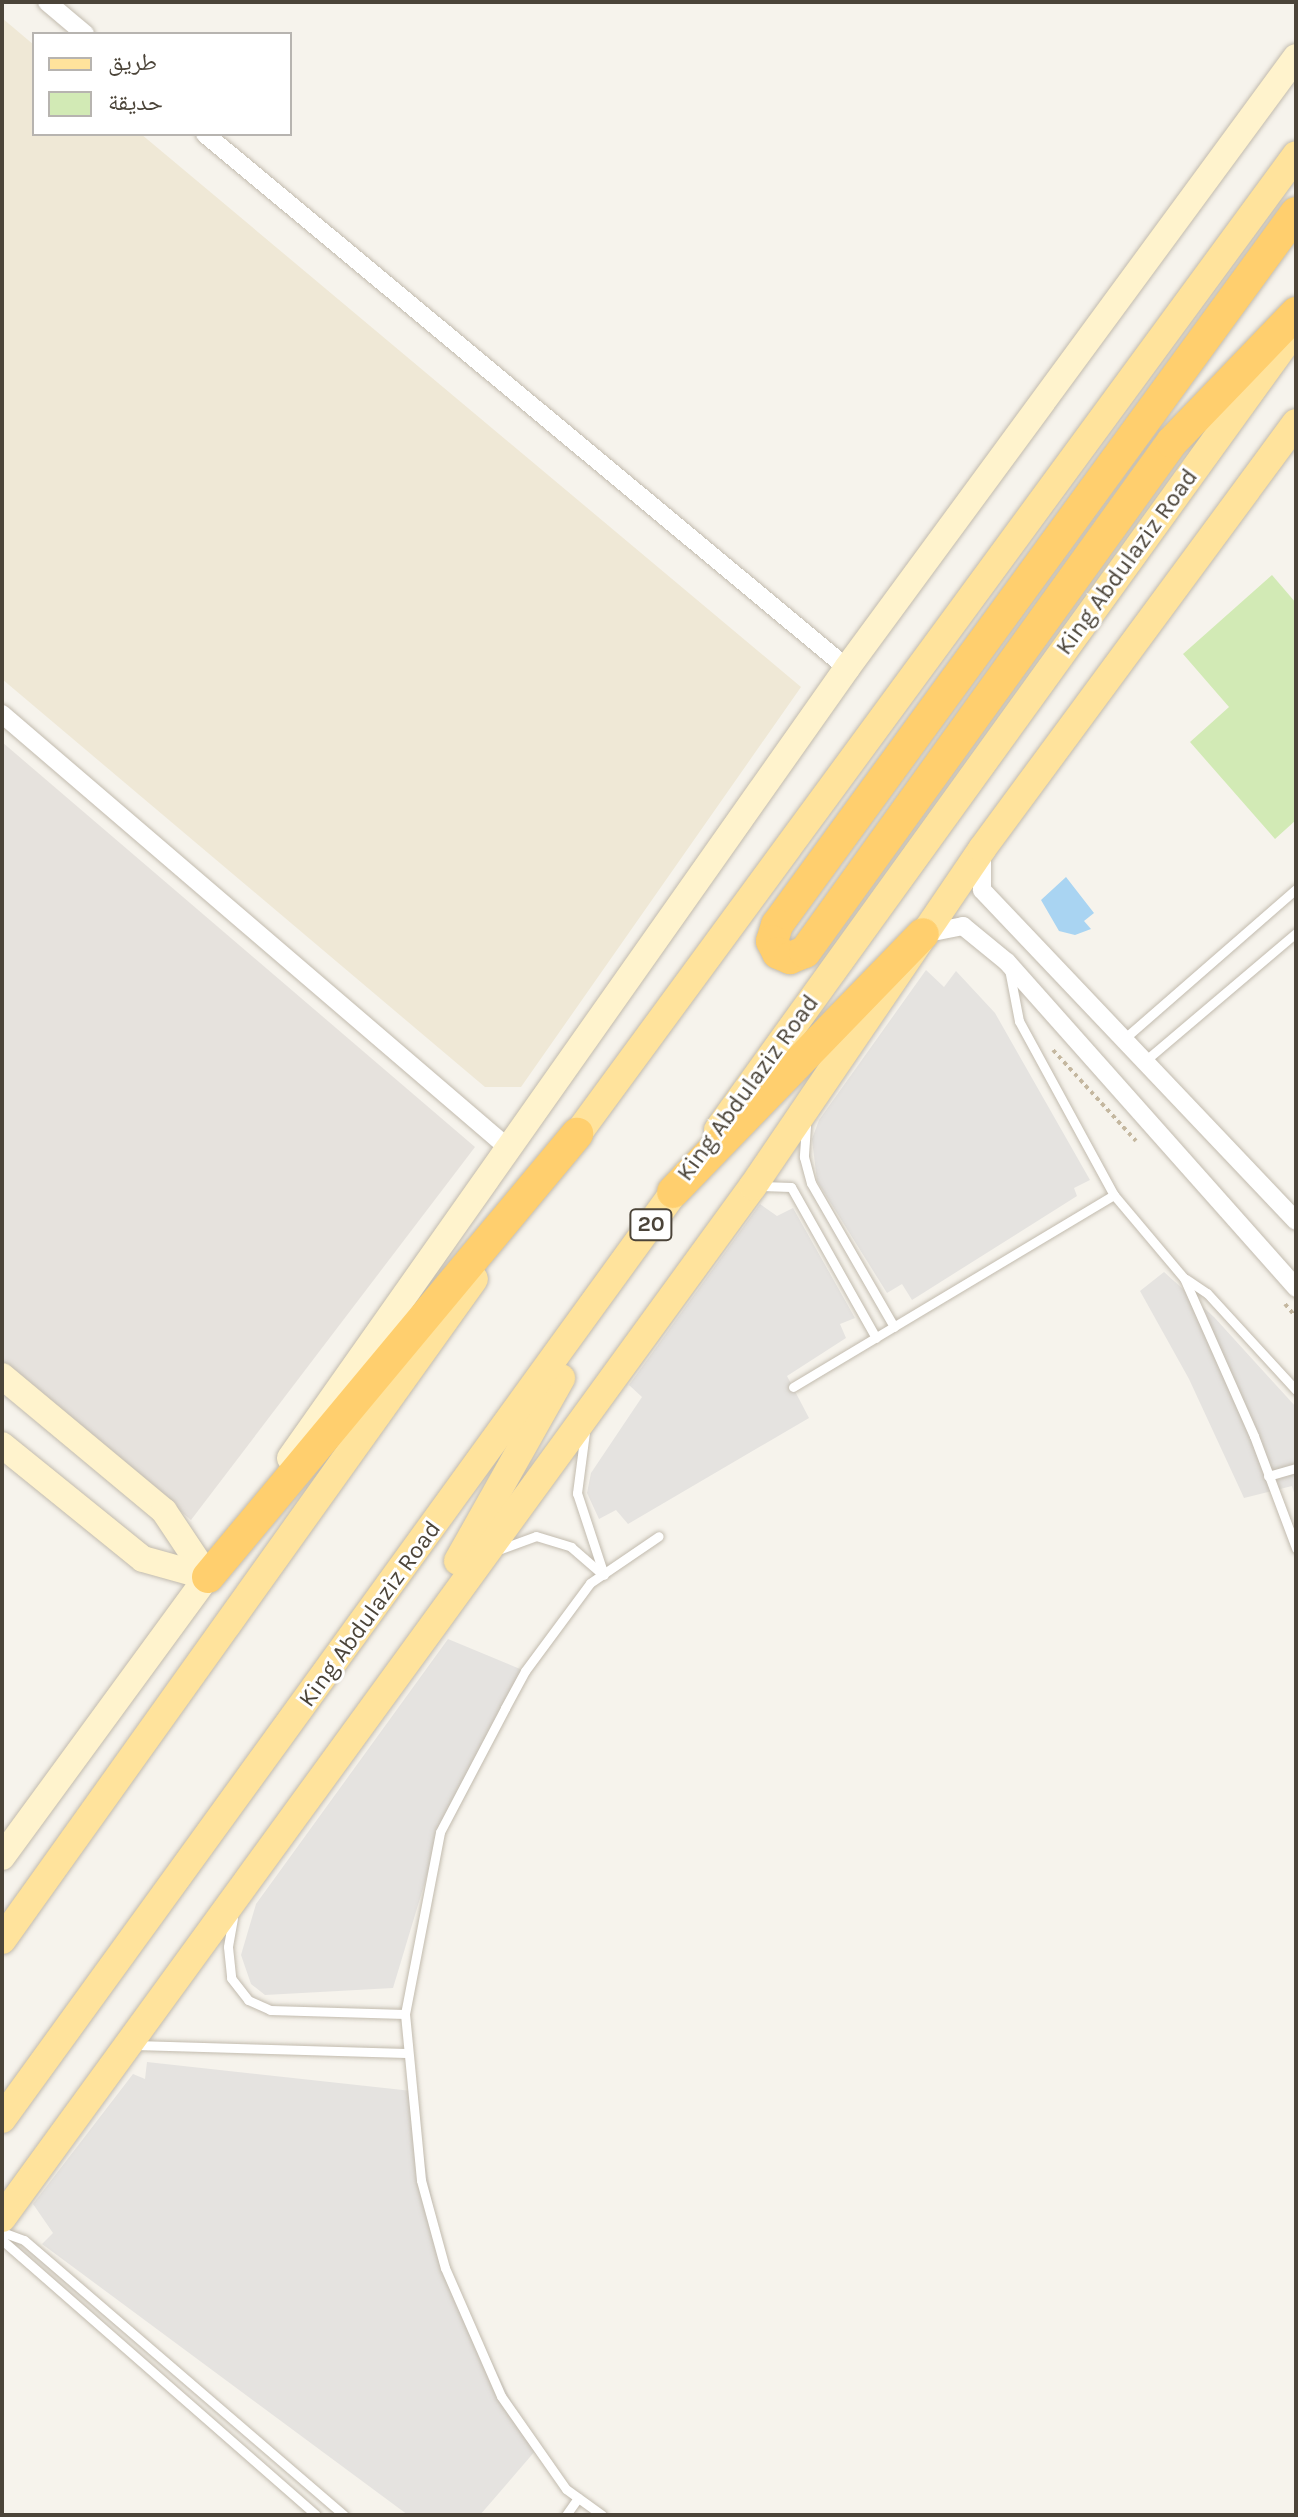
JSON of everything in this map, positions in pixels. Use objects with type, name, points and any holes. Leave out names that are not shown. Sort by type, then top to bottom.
[{"type":"highway","points":[[1296,213],[777,925],[772,941],[778,953],[790,958],[805,952],[1172,442],[1296,313]]},
{"type":"highway","points":[[673,1192],[923,934]]},
{"type":"highway","points":[[208,1577],[577,1134]]},
{"type":"main road","points":[[2,1857],[208,1577],[507,1147],[847,668],[1296,57]]},
{"type":"main road","points":[[2,1940],[577,1134],[1296,155]]},
{"type":"main road","name":"King Abdulaziz Road","points":[[2,2119],[625,1265],[673,1192],[1296,328]]},
{"type":"main road","points":[[2,2218],[131,2045],[395,1673],[753,1186],[982,849],[1296,423]]},
{"type":"main road","points":[[395,1673],[625,1265]]},
{"type":"main road","points":[[2,1376],[164,1511],[208,1577]]},
{"type":"main road","points":[[2,1445],[143,1559],[208,1577]]},
{"type":"street","points":[[47,2],[83,32]]},
{"type":"street","points":[[207,136],[847,668]]},
{"type":"street","points":[[2,714],[507,1147]]},
{"type":"street","points":[[982,849],[982,890],[1296,1221]]},
{"type":"street","points":[[923,934],[963,926],[1007,962],[1296,1288]]},
{"type":"lane","points":[[1125,1038],[1296,889]]},
{"type":"lane","points":[[1146,1060],[1296,933]]},
{"type":"lane","points":[[1007,962],[1019,1021],[1114,1195],[1184,1278],[1207,1293],[1296,1390]]},
{"type":"lane","points":[[811,1102],[804,1157],[811,1183],[894,1327]]},
{"type":"lane","points":[[753,1186],[791,1187],[876,1338]]},
{"type":"lane","points":[[793,1387],[1114,1195]]},
{"type":"lane","points":[[1184,1278],[1293,1534],[1296,1548]]},
{"type":"lane","points":[[590,1408],[577,1493],[604,1575]]},
{"type":"lane","points":[[1268,1476],[1296,1468]]},
{"type":"lane","points":[[480,1557],[536,1536],[571,1547],[604,1575]]},
{"type":"lane","points":[[602,2515],[578,2498],[540,2456],[501,2396],[445,2268],[421,2180],[406,2053],[405,2014],[440,1832],[525,1671],[590,1583],[659,1536]]},
{"type":"lane","points":[[274,1844],[231,1922],[231,1978],[240,1989],[270,2010],[405,2014]]},
{"type":"lane","points":[[131,2045],[406,2053]]},
{"type":"lane","points":[[2,2232],[24,2240],[344,2515]]},
{"type":"lane","points":[[2,2240],[316,2515]]},
{"type":"lane","points":[[566,2515],[578,2498]]},
{"type":"shaded area","points":[[2,18],[32,43],[32,136],[143,136],[801,687],[521,1087],[485,1087],[2,679]]},
{"type":"shaded area","points":[[2,742],[475,1147],[191,1520],[2,1361]]},
{"type":"shaded area","points":[[926,970],[944,987],[956,971],[995,1013],[1090,1180],[1074,1188],[1077,1196],[912,1300],[902,1284],[887,1293],[817,1181],[812,1139],[819,1120]]},
{"type":"shaded area","points":[[760,1204],[777,1216],[793,1208],[855,1318],[840,1324],[846,1338],[787,1376],[809,1418],[628,1524],[616,1510],[599,1519],[587,1493],[591,1473],[642,1397],[629,1385]]},
{"type":"shaded area","points":[[1164,1272],[1214,1317],[1296,1407],[1296,1499],[1292,1486],[1244,1498],[1189,1379],[1140,1291]]},
{"type":"shaded area","points":[[448,1639],[525,1671],[440,1832],[393,1988],[265,1995],[251,1984],[241,1955],[256,1904]]},
{"type":"shaded area","points":[[147,2062],[412,2091],[445,2268],[536,2450],[480,2515],[408,2515],[42,2244],[53,2233],[33,2204],[133,2074],[145,2079]]},
{"type":"green space","points":[[1272,575],[1296,603],[1296,820],[1275,839],[1190,742],[1229,707],[1183,654]]},
{"type":"water","points":[[1066,877],[1094,913],[1084,921],[1091,929],[1075,935],[1059,931],[1041,900]]}]
